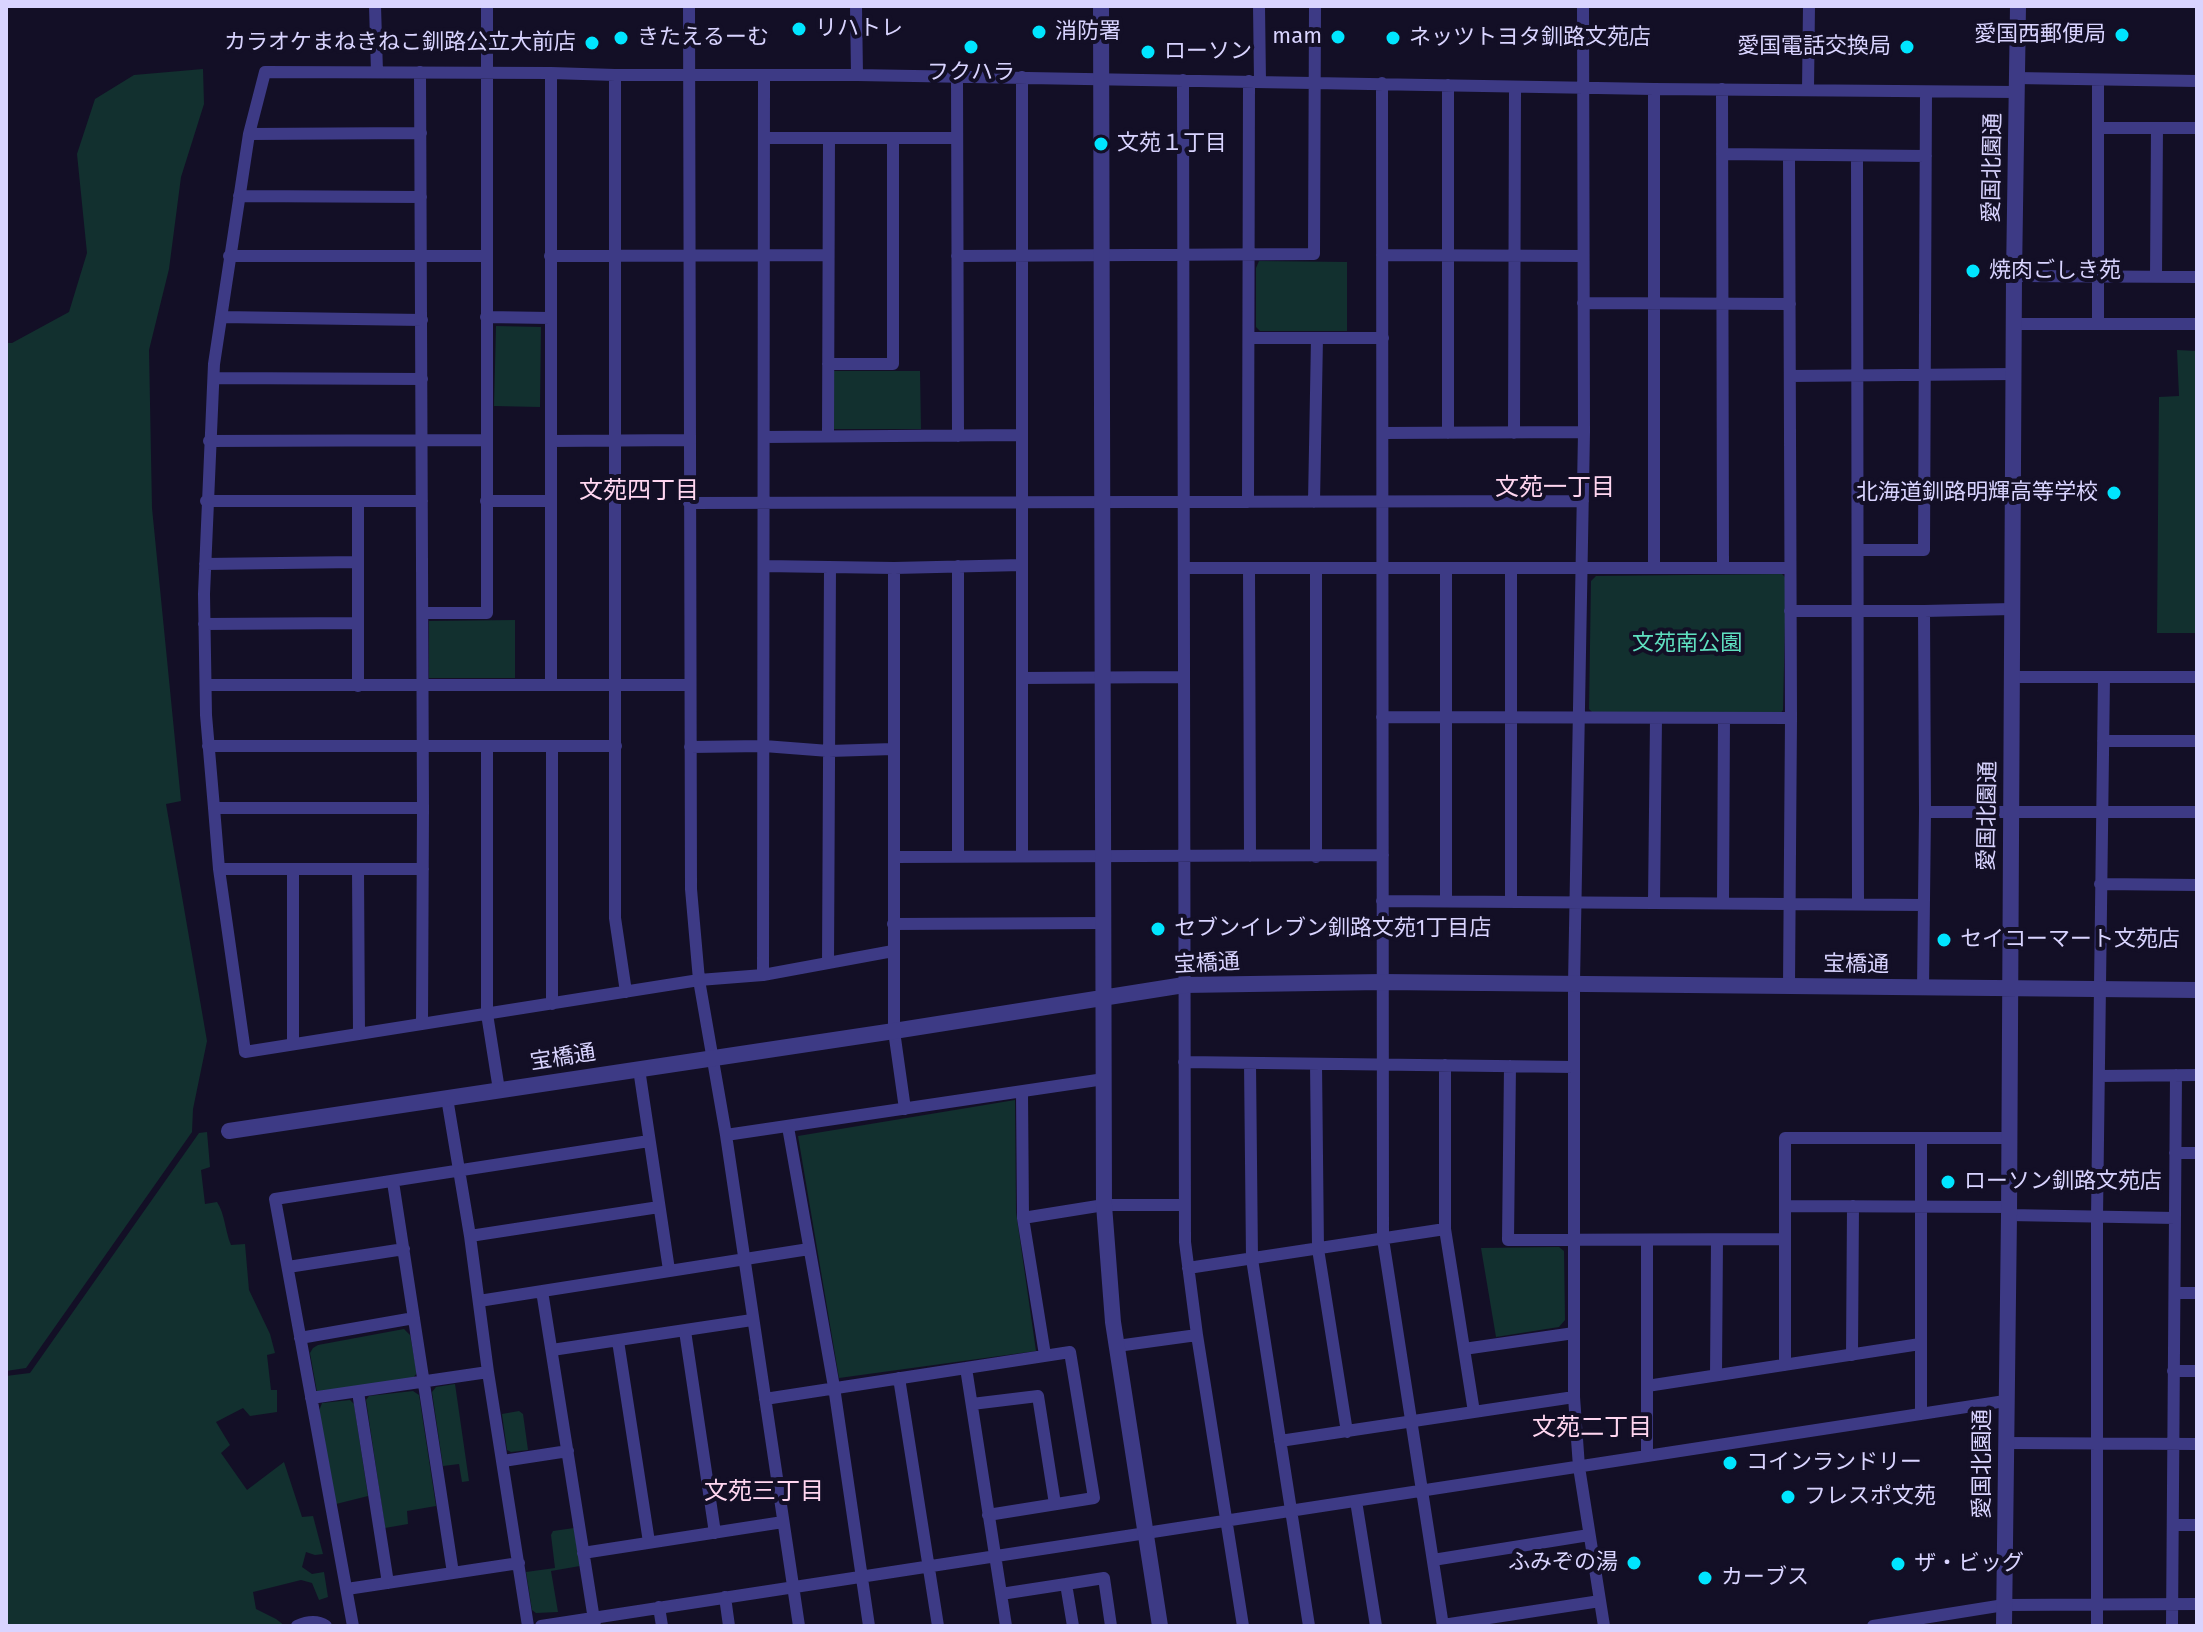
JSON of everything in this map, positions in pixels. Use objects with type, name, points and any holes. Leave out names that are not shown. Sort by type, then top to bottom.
[{"type":"street","points":[[375,6],[377,72]]},
{"type":"street","points":[[423,613],[487,613],[487,6]]},
{"type":"street","points":[[689,6],[691,889],[699,980],[726,1135],[799,1626]]},
{"type":"street","points":[[856,6],[857,75]]},
{"type":"street","points":[[1101,6],[1104,1205],[1113,1322],[1160,1626]]},
{"type":"street","points":[[1248,502],[1249,256],[1259,6]]},
{"type":"street","points":[[957,256],[1314,254],[1315,6]]},
{"type":"street","points":[[1583,6],[1584,432],[1574,984],[1574,1397],[1579,1467],[1604,1626]]},
{"type":"street","points":[[1808,89],[1809,6]]},
{"type":"street","name":"愛国北園通","points":[[2004,1626],[2018,6]]},
{"type":"street","points":[[893,951],[763,975],[699,980],[245,1052],[219,869],[208,746],[204,624],[206,501],[214,378],[229,256],[249,134],[265,72],[857,75],[1926,92],[2098,80],[2197,81]]},
{"type":"street","points":[[420,72],[422,1024]]},
{"type":"street","points":[[551,73],[551,685]]},
{"type":"street","points":[[615,75],[615,918],[626,992]]},
{"type":"street","points":[[763,975],[764,75]]},
{"type":"street","points":[[957,77],[958,436]]},
{"type":"street","points":[[1022,77],[1022,855]]},
{"type":"street","points":[[1183,80],[1184,1205],[1197,1335],[1243,1626]]},
{"type":"street","points":[[2098,80],[2098,324]]},
{"type":"street","points":[[1382,83],[1383,1239],[1443,1625],[1600,1601]]},
{"type":"street","points":[[1448,85],[1448,433]]},
{"type":"street","points":[[1514,433],[1515,87]]},
{"type":"street","points":[[1654,89],[1654,568]]},
{"type":"street","points":[[1722,89],[1723,568]]},
{"type":"street","points":[[1858,550],[1924,550],[1926,92]]},
{"type":"street","points":[[2098,128],[2197,128]]},
{"type":"street","points":[[2156,277],[2157,128]]},
{"type":"street","points":[[249,134],[421,133]]},
{"type":"street","points":[[765,138],[957,138]]},
{"type":"street","points":[[828,436],[829,138]]},
{"type":"street","points":[[828,364],[893,364],[893,139]]},
{"type":"street","points":[[1722,154],[1926,156]]},
{"type":"street","points":[[1789,155],[1789,986]]},
{"type":"street","points":[[1857,156],[1858,904]]},
{"type":"street","points":[[239,196],[421,197]]},
{"type":"street","points":[[550,256],[828,255]]},
{"type":"street","points":[[1382,255],[1582,256]]},
{"type":"street","points":[[229,256],[486,256]]},
{"type":"street","points":[[2014,276],[2197,277]]},
{"type":"street","points":[[1583,303],[1790,304]]},
{"type":"street","points":[[221,317],[422,320]]},
{"type":"street","points":[[486,317],[550,318]]},
{"type":"street","points":[[2014,324],[2197,324]]},
{"type":"street","points":[[1249,338],[1383,338]]},
{"type":"street","points":[[1314,502],[1317,338]]},
{"type":"street","points":[[1790,376],[2014,374]]},
{"type":"street","points":[[214,378],[422,379]]},
{"type":"street","points":[[1383,433],[1584,432]]},
{"type":"street","points":[[764,437],[1022,435]]},
{"type":"street","points":[[209,441],[486,440]]},
{"type":"street","points":[[551,441],[689,440]]},
{"type":"street","points":[[206,501],[422,501]]},
{"type":"street","points":[[358,501],[358,686]]},
{"type":"street","points":[[486,501],[551,501]]},
{"type":"street","points":[[689,503],[1583,501]]},
{"type":"street","points":[[205,564],[357,562]]},
{"type":"street","points":[[764,566],[894,568],[1022,565]]},
{"type":"street","points":[[958,566],[958,855]]},
{"type":"street","points":[[828,963],[830,567]]},
{"type":"street","points":[[894,568],[894,1031],[905,1109]]},
{"type":"street","points":[[1184,568],[1790,568]]},
{"type":"street","points":[[1249,568],[1250,856]]},
{"type":"street","points":[[1316,568],[1316,857]]},
{"type":"street","points":[[1446,568],[1446,901]]},
{"type":"street","points":[[1511,568],[1511,901]]},
{"type":"street","points":[[1790,611],[2012,609]]},
{"type":"street","points":[[1923,988],[1924,611]]},
{"type":"street","points":[[204,624],[358,623]]},
{"type":"street","points":[[1022,678],[1183,677]]},
{"type":"street","points":[[2012,677],[2197,677]]},
{"type":"street","points":[[2097,1626],[2097,1217],[2104,677]]},
{"type":"street","points":[[206,685],[690,685]]},
{"type":"street","points":[[1382,717],[1791,718]]},
{"type":"street","points":[[1654,902],[1656,718]]},
{"type":"street","points":[[1723,903],[1724,718]]},
{"type":"street","points":[[2103,741],[2197,741]]},
{"type":"street","points":[[208,746],[616,746]]},
{"type":"street","points":[[690,747],[764,746],[829,751],[893,749]]},
{"type":"street","points":[[487,747],[487,1014],[499,1090]]},
{"type":"street","points":[[552,747],[552,1004]]},
{"type":"street","points":[[214,808],[423,808]]},
{"type":"street","points":[[1925,812],[2197,812]]},
{"type":"street","points":[[894,857],[1383,855]]},
{"type":"street","points":[[219,869],[423,869]]},
{"type":"street","points":[[293,870],[293,1043]]},
{"type":"street","points":[[358,870],[359,1034]]},
{"type":"street","points":[[2100,884],[2197,885]]},
{"type":"street","points":[[1382,901],[1924,905]]},
{"type":"street","points":[[893,924],[1104,923]]},
{"type":"street","name":"宝橋通","points":[[229,1131],[1184,985],[1382,982],[2197,990]]},
{"type":"street","points":[[1184,1062],[1574,1067]]},
{"type":"street","points":[[1250,1063],[1252,1259],[1309,1626]]},
{"type":"street","points":[[1316,1064],[1318,1249],[1347,1432]]},
{"type":"street","points":[[1445,1065],[1445,1229],[1474,1412]]},
{"type":"street","points":[[1510,1066],[1508,1240],[1784,1239]]},
{"type":"street","points":[[639,1069],[669,1270]]},
{"type":"street","points":[[2172,1626],[2176,1075]]},
{"type":"street","points":[[2100,1076],[2197,1075]]},
{"type":"street","points":[[726,1135],[1104,1079]]},
{"type":"street","points":[[1022,1092],[1023,1218],[1045,1355]]},
{"type":"street","points":[[447,1098],[528,1626]]},
{"type":"street","points":[[788,1127],[834,1387],[869,1626]]},
{"type":"street","points":[[1785,1365],[1785,1138],[2009,1138]]},
{"type":"street","points":[[1921,1138],[1921,1414]]},
{"type":"street","points":[[353,1626],[275,1199],[649,1141]]},
{"type":"street","points":[[2175,1153],[2197,1153]]},
{"type":"street","points":[[393,1182],[453,1573]]},
{"type":"street","points":[[1023,1218],[1104,1205],[1184,1205]]},
{"type":"street","points":[[1785,1206],[1921,1206],[2097,1217],[2175,1218]]},
{"type":"street","points":[[1852,1355],[1853,1206]]},
{"type":"street","points":[[470,1236],[659,1207]]},
{"type":"street","points":[[1188,1268],[1445,1229]]},
{"type":"street","points":[[1647,1240],[1647,1456]]},
{"type":"street","points":[[1716,1375],[1717,1240]]},
{"type":"street","points":[[288,1267],[404,1249]]},
{"type":"street","points":[[479,1301],[809,1249]]},
{"type":"street","points":[[542,1291],[595,1622]]},
{"type":"street","points":[[2175,1293],[2197,1293]]},
{"type":"street","points":[[300,1338],[414,1318]]},
{"type":"street","points":[[552,1350],[752,1320]]},
{"type":"street","points":[[685,1331],[715,1533]]},
{"type":"street","points":[[1464,1349],[1574,1333]]},
{"type":"street","points":[[1117,1346],[1197,1335]]},
{"type":"street","points":[[618,1341],[649,1542]]},
{"type":"street","points":[[1647,1386],[1920,1344]]},
{"type":"street","points":[[765,1399],[1070,1352],[1094,1498],[988,1515]]},
{"type":"street","points":[[966,1368],[1006,1626]]},
{"type":"street","points":[[2173,1371],[2197,1371]]},
{"type":"street","points":[[311,1398],[488,1372]]},
{"type":"street","points":[[899,1378],[938,1626]]},
{"type":"street","points":[[358,1392],[388,1583]]},
{"type":"street","points":[[972,1404],[1038,1396],[1055,1504]]},
{"type":"street","points":[[1280,1441],[1574,1397]]},
{"type":"street","points":[[541,1626],[595,1622],[659,1607],[2005,1401]]},
{"type":"street","points":[[2005,1443],[2197,1444]]},
{"type":"street","points":[[503,1461],[568,1451]]},
{"type":"street","points":[[1356,1501],[1376,1626]]},
{"type":"street","points":[[583,1553],[783,1522]]},
{"type":"street","points":[[2173,1525],[2197,1525]]},
{"type":"street","points":[[1433,1560],[1589,1535]]},
{"type":"street","points":[[347,1589],[519,1563]]},
{"type":"street","points":[[1001,1594],[1104,1578],[1111,1626]]},
{"type":"street","points":[[1066,1584],[1073,1626]]},
{"type":"street","points":[[725,1597],[729,1626]]},
{"type":"street","points":[[1873,1626],[2004,1605],[2197,1604]]},
{"type":"street","points":[[659,1607],[662,1626]]},
{"type":"street","points":[[297,1626],[306,1622],[326,1626]]},
{"type":"green space","points":[[203,69],[204,104],[181,177],[169,269],[149,350],[152,508],[181,801],[166,804],[207,1041],[193,1109],[192,1132],[26,1368],[6,1371],[6,343],[12,343],[69,312],[87,253],[77,154],[95,99],[134,75]]},
{"type":"green space","points":[[1259,261],[1347,262],[1347,331],[1260,331],[1256,327],[1256,268]]},
{"type":"green space","points":[[496,326],[541,327],[540,407],[494,406]]},
{"type":"green space","points":[[2177,350],[2197,351],[2197,633],[2157,633],[2159,397],[2179,396]]},
{"type":"green space","points":[[833,371],[920,371],[921,429],[833,429]]},
{"type":"green space","name":"文苑南公園","points":[[1782,574],[1786,578],[1783,710],[1780,714],[1593,713],[1589,709],[1591,581],[1596,576]]},
{"type":"green space","points":[[515,620],[515,678],[429,678],[429,621]]},
{"type":"green space","points":[[1015,1100],[1016,1212],[1036,1351],[839,1378],[798,1136]]},
{"type":"green space","points":[[207,1132],[210,1167],[201,1170],[205,1204],[217,1202],[231,1245],[245,1244],[249,1290],[270,1334],[275,1353],[267,1355],[271,1390],[277,1390],[277,1412],[250,1416],[243,1408],[216,1422],[230,1445],[221,1453],[247,1490],[284,1462],[302,1517],[313,1516],[323,1554],[306,1552],[302,1567],[312,1574],[324,1572],[328,1597],[319,1600],[312,1583],[301,1580],[253,1592],[256,1609],[285,1626],[6,1626],[6,1376],[30,1373],[199,1133]]},
{"type":"green space","points":[[1559,1247],[1564,1251],[1565,1320],[1559,1327],[1496,1337],[1481,1248]]},
{"type":"green space","points":[[404,1329],[410,1335],[417,1373],[413,1378],[317,1392],[310,1353],[313,1348]]},
{"type":"green space","points":[[455,1384],[469,1481],[462,1482],[459,1464],[443,1466],[432,1392],[436,1387]]},
{"type":"green space","points":[[413,1391],[419,1395],[436,1506],[407,1511],[408,1524],[385,1528],[366,1400],[369,1396]]},
{"type":"green space","points":[[350,1400],[354,1404],[368,1496],[336,1504],[319,1411],[322,1403]]},
{"type":"green space","points":[[519,1411],[523,1414],[528,1450],[511,1452],[507,1450],[502,1414]]},
{"type":"green space","points":[[574,1528],[580,1566],[551,1571],[558,1612],[536,1613],[532,1610],[526,1572],[555,1568],[551,1535],[553,1531]]},
{"type":"place","name":"リハトレ","points":[[799,29]]},
{"type":"place","name":"消防署","points":[[1039,32]]},
{"type":"place","name":"愛国西郵便局","points":[[2122,35]]},
{"type":"place","name":"mam","points":[[1338,37]]},
{"type":"place","name":"きたえるーむ","points":[[621,38]]},
{"type":"place","name":"ネッツトヨタ釧路文苑店","points":[[1393,38]]},
{"type":"place","name":"カラオケまねきねこ釧路公立大前店","points":[[592,43]]},
{"type":"place","name":"フクハラ","points":[[971,47]]},
{"type":"place","name":"愛国電話交換局","points":[[1907,47]]},
{"type":"place","name":"ローソン","points":[[1148,52]]},
{"type":"place","name":"文苑１丁目","points":[[1101,144]]},
{"type":"place","name":"焼肉ごしき苑","points":[[1973,271]]},
{"type":"place","name":"北海道釧路明輝高等学校","points":[[2114,493]]},
{"type":"place","name":"セブンイレブン釧路文苑1丁目店","points":[[1158,929]]},
{"type":"place","name":"セイコーマート文苑店","points":[[1944,940]]},
{"type":"place","name":"ローソン釧路文苑店","points":[[1948,1182]]},
{"type":"place","name":"コインランドリー","points":[[1730,1463]]},
{"type":"place","name":"フレスポ文苑","points":[[1788,1497]]},
{"type":"place","name":"ふみぞの湯","points":[[1634,1563]]},
{"type":"place","name":"ザ・ビッグ","points":[[1898,1564]]},
{"type":"place","name":"カーブス","points":[[1705,1578]]},
{"type":"district","name":"文苑一丁目","points":[[1555,488]]},
{"type":"district","name":"文苑四丁目","points":[[639,491]]},
{"type":"district","name":"文苑二丁目","points":[[1592,1428]]},
{"type":"district","name":"文苑三丁目","points":[[764,1492]]}]
